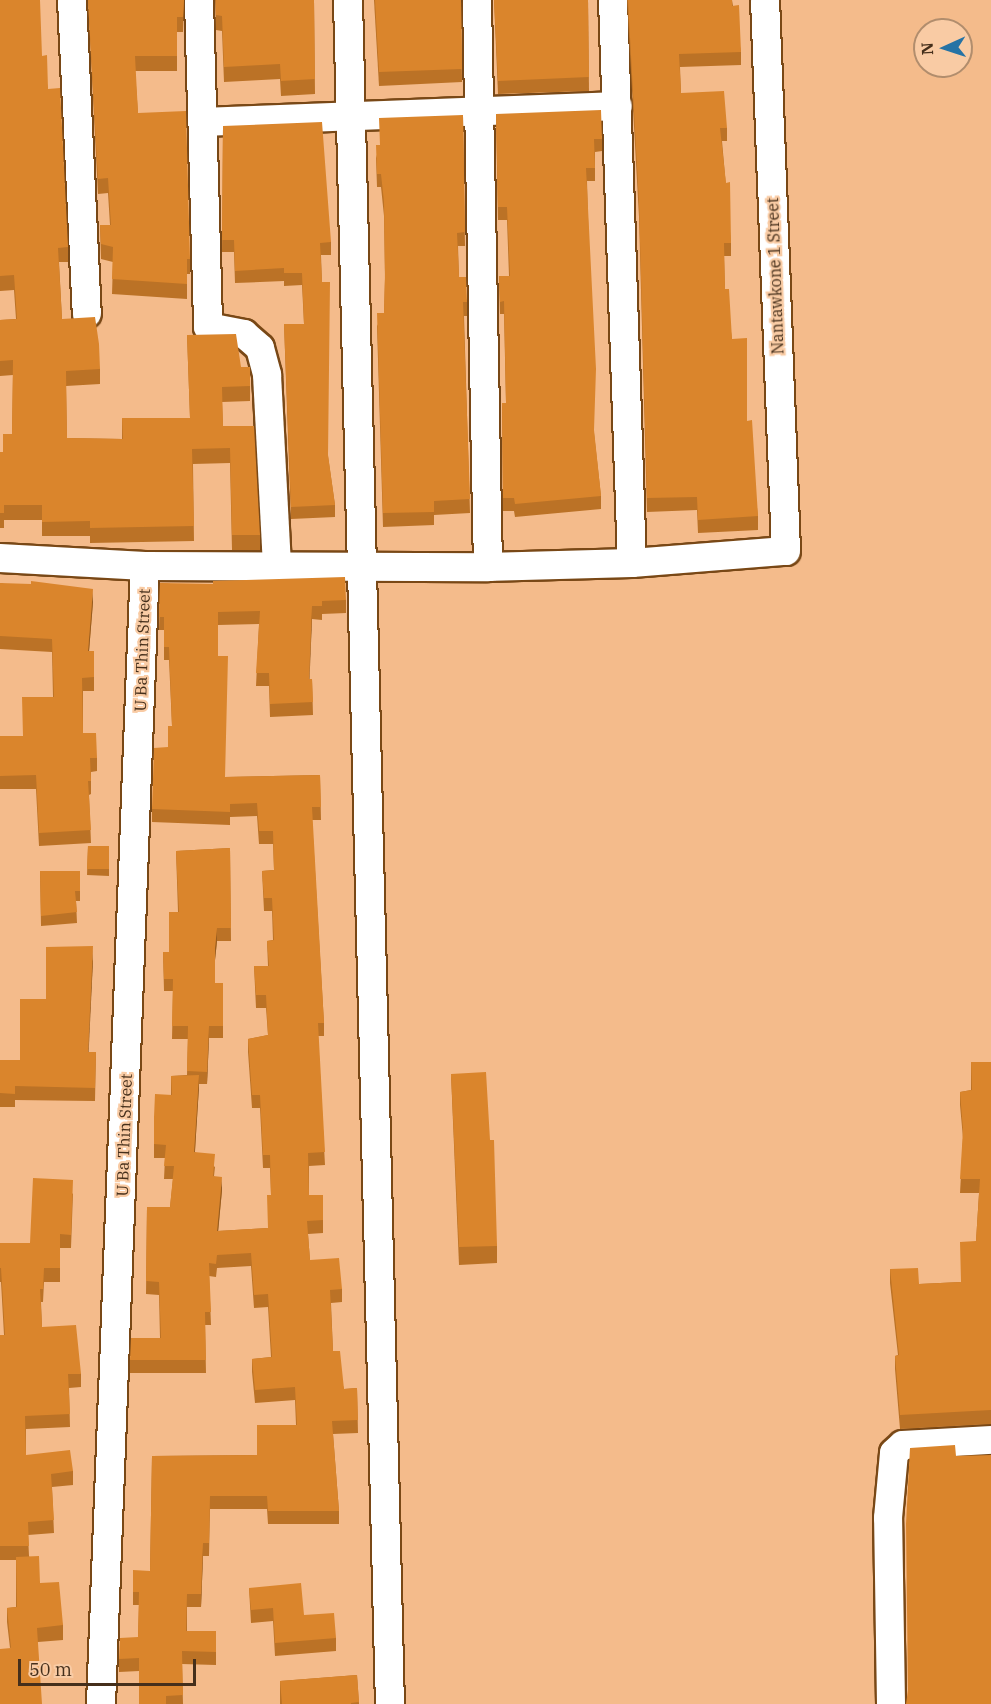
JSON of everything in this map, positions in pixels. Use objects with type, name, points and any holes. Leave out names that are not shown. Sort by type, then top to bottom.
[{"type":"street","points":[[72,0],[87,314]]},
{"type":"street","points":[[199,0],[208,327],[243,334],[260,348],[267,375],[277,567]]},
{"type":"street","points":[[348,0],[365,567],[390,1704]]},
{"type":"street","points":[[477,0],[488,567]]},
{"type":"street","points":[[0,558],[145,566],[488,567],[632,563],[618,106],[612,0]]},
{"type":"street","name":"Nantawkone 1 Street","points":[[632,563],[786,551],[765,0]]},
{"type":"street","points":[[203,122],[351,114],[618,106]]},
{"type":"street","name":"U Ba Thin Street","points":[[101,1704],[145,566]]},
{"type":"street","points":[[891,1704],[888,1518],[894,1453],[903,1445],[991,1440]]},
{"type":"building","points":[[0,0],[40,0],[42,56],[47,55],[48,89],[60,88],[68,247],[58,248],[62,319],[95,317],[100,369],[66,371],[67,438],[123,439],[122,418],[190,418],[187,335],[236,334],[241,367],[250,367],[250,386],[222,387],[223,426],[254,426],[260,535],[232,535],[230,448],[192,449],[194,526],[90,528],[90,521],[42,522],[42,505],[4,505],[4,513],[0,513],[0,452],[3,452],[3,434],[12,434],[13,360],[0,361],[0,320],[17,319],[14,275],[0,276]]},
{"type":"building","points":[[88,0],[184,0],[183,17],[177,17],[177,56],[135,56],[138,113],[186,111],[190,259],[187,259],[187,284],[112,279],[113,247],[101,244],[100,225],[111,225],[108,178],[98,179]]},
{"type":"building","points":[[216,0],[314,0],[315,79],[281,81],[280,64],[224,67],[222,16],[216,15]]},
{"type":"building","points":[[375,0],[461,0],[462,69],[379,72]]},
{"type":"building","points":[[494,0],[588,0],[589,77],[498,81]]},
{"type":"building","points":[[628,0],[732,0],[732,6],[739,5],[741,52],[679,54],[681,93],[724,91],[727,128],[720,128],[726,183],[730,182],[731,243],[724,243],[725,289],[729,289],[732,339],[747,338],[747,421],[752,420],[758,516],[698,520],[697,497],[647,498],[639,204]]},
{"type":"building","points":[[601,110],[602,139],[594,139],[595,168],[586,168],[596,369],[594,430],[601,496],[515,504],[514,498],[503,498],[502,403],[506,403],[504,301],[500,302],[499,276],[510,276],[507,207],[498,207],[496,114]]},
{"type":"building","points":[[463,115],[465,232],[457,233],[459,277],[466,277],[467,302],[463,302],[470,499],[434,501],[434,512],[383,513],[377,313],[384,313],[385,274],[384,202],[381,174],[377,174],[376,145],[380,145],[379,118]]},
{"type":"building","points":[[322,122],[331,242],[320,243],[322,282],[330,282],[328,455],[335,505],[291,507],[284,324],[304,324],[302,273],[284,273],[284,268],[235,271],[234,240],[222,240],[223,126]]},
{"type":"building","points":[[345,577],[346,600],[322,601],[322,606],[312,606],[309,679],[312,679],[313,702],[270,704],[269,673],[256,673],[260,611],[218,612],[218,656],[228,656],[225,777],[320,775],[321,807],[312,807],[324,1023],[318,1023],[325,1152],[308,1153],[309,1195],[323,1195],[323,1220],[307,1221],[310,1260],[339,1258],[342,1289],[330,1290],[333,1351],[340,1351],[344,1389],[357,1388],[358,1420],[332,1421],[339,1511],[268,1511],[267,1496],[210,1496],[209,1543],[203,1543],[201,1594],[187,1594],[186,1631],[216,1631],[216,1652],[182,1651],[183,1695],[166,1696],[166,1704],[139,1704],[139,1658],[119,1659],[120,1638],[138,1637],[139,1592],[133,1592],[133,1570],[150,1571],[152,1456],[257,1455],[257,1425],[297,1425],[295,1387],[255,1390],[252,1359],[272,1357],[268,1294],[254,1295],[251,1253],[217,1255],[216,1264],[209,1263],[211,1312],[205,1312],[206,1360],[130,1360],[131,1338],[161,1338],[159,1282],[146,1281],[147,1207],[170,1207],[174,1166],[164,1166],[166,1145],[154,1144],[154,1117],[155,1094],[172,1095],[171,1076],[199,1075],[194,1152],[215,1154],[213,1176],[222,1177],[217,1231],[268,1228],[267,1195],[271,1195],[270,1155],[263,1155],[260,1095],[252,1095],[248,1039],[268,1035],[266,995],[256,995],[254,966],[269,966],[267,941],[274,940],[272,898],[264,898],[262,871],[274,870],[273,831],[259,831],[257,803],[230,804],[230,812],[152,809],[154,748],[168,747],[168,726],[172,726],[169,647],[164,647],[164,617],[159,617],[160,583],[213,584],[213,581]]},
{"type":"building","points":[[31,581],[93,589],[88,651],[94,651],[94,677],[82,678],[83,733],[96,733],[97,758],[90,758],[91,781],[88,781],[91,830],[39,833],[36,775],[0,776],[0,736],[23,736],[22,697],[54,697],[52,639],[0,636],[0,583],[31,584]]},
{"type":"building","points":[[88,846],[109,846],[109,869],[87,869]]},
{"type":"building","points":[[230,848],[231,928],[217,928],[215,948],[215,983],[223,983],[223,1026],[209,1026],[207,1072],[187,1071],[188,1026],[172,1026],[173,979],[164,979],[163,952],[169,952],[169,912],[179,912],[176,851]]},
{"type":"building","points":[[40,871],[80,871],[80,891],[75,891],[77,912],[41,916]]},
{"type":"building","points":[[93,946],[88,1052],[96,1052],[95,1088],[15,1086],[15,1094],[0,1093],[0,1060],[20,1060],[20,999],[46,999],[46,947]]},
{"type":"building","points":[[971,1062],[991,1062],[991,1410],[900,1415],[895,1356],[899,1355],[890,1269],[918,1268],[919,1284],[961,1282],[960,1242],[976,1241],[980,1179],[960,1179],[963,1130],[960,1092],[972,1090]]},
{"type":"building","points":[[486,1072],[490,1140],[494,1140],[497,1246],[459,1247],[451,1074]]},
{"type":"building","points":[[33,1178],[73,1180],[71,1235],[60,1234],[60,1268],[44,1268],[43,1289],[40,1289],[42,1327],[76,1325],[81,1374],[68,1374],[70,1414],[25,1416],[26,1455],[70,1450],[73,1471],[51,1474],[54,1520],[28,1522],[29,1546],[0,1546],[0,1335],[5,1335],[0,1243],[30,1243]]},
{"type":"building","points":[[955,1445],[956,1456],[991,1455],[991,1704],[906,1704],[908,1690],[906,1524],[910,1448]]},
{"type":"building","points":[[39,1556],[40,1583],[59,1582],[63,1625],[37,1628],[42,1704],[0,1704],[0,1649],[11,1648],[7,1608],[17,1607],[16,1557]]},
{"type":"building","points":[[301,1583],[304,1615],[334,1613],[336,1638],[275,1643],[273,1608],[251,1610],[249,1588]]},
{"type":"building","points":[[357,1675],[359,1702],[282,1704],[280,1681]]}]
